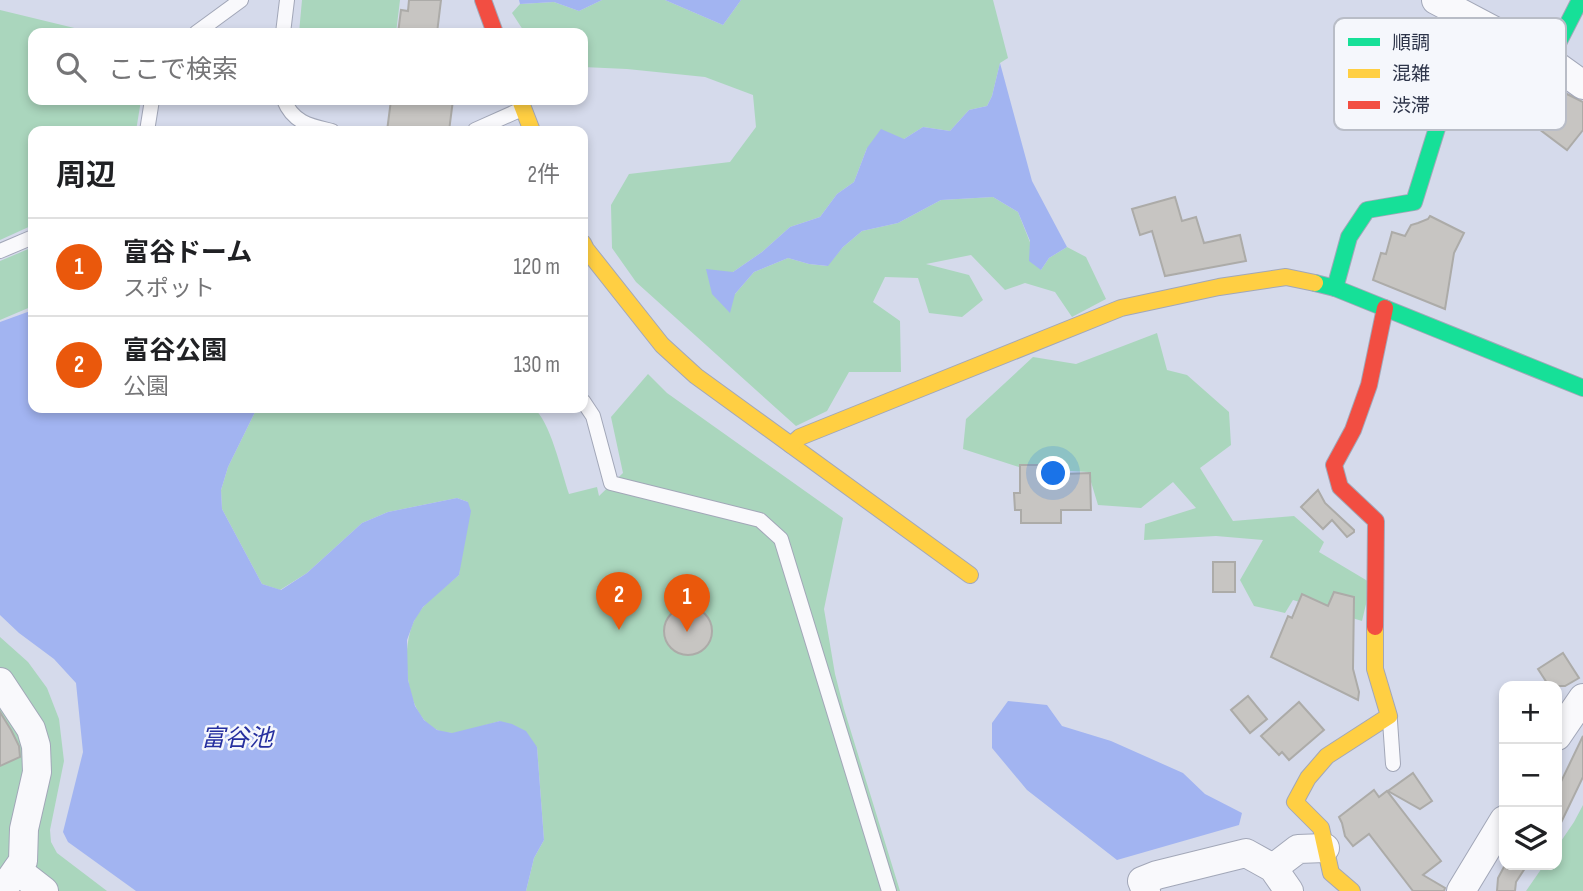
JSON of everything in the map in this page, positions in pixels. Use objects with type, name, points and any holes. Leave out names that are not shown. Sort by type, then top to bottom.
[{"type":"street","points":[[482,0],[493,28]]},
{"type":"street","points":[[1436,0],[1470,18]]},
{"type":"street","points":[[1566,27],[1580,0]]},
{"type":"street","points":[[1566,73],[1583,85]]},
{"type":"street","points":[[522,105],[530,126]]},
{"type":"street","points":[[1335,288],[1349,237],[1367,210],[1414,202],[1436,130]]},
{"type":"street","points":[[588,252],[662,345],[696,376],[970,575]]},
{"type":"street","points":[[791,445],[800,437],[1121,308],[1286,276],[1335,288],[1583,388]]},
{"type":"street","points":[[1352,891],[1331,873],[1321,828],[1295,802],[1308,778],[1327,756],[1390,716],[1376,670],[1376,521],[1340,487],[1334,465],[1353,430],[1369,384],[1385,308]]},
{"type":"street","points":[[0,682],[31,729],[36,746],[37,772],[24,829],[23,861],[8,877],[44,891]]},
{"type":"street","points":[[1562,729],[1583,698]]},
{"type":"street","points":[[1461,891],[1499,828]]},
{"type":"street","points":[[1273,868],[1298,849],[1325,848]]},
{"type":"street","points":[[1146,891],[1142,881],[1157,875],[1246,853],[1273,868],[1289,891]]},
{"type":"lane","points":[[204,28],[241,0]]},
{"type":"lane","points":[[284,28],[287,0]]},
{"type":"lane","points":[[148,126],[151,105]]},
{"type":"lane","points":[[286,105],[303,124],[311,126]]},
{"type":"lane","points":[[482,126],[520,105]]},
{"type":"lane","points":[[0,251],[28,239]]},
{"type":"lane","points":[[588,408],[593,416],[611,483],[760,520],[781,539],[889,891]]},
{"type":"lane","points":[[1390,716],[1393,764]]},
{"type":"green space","points":[[302,0],[400,0],[397,28],[299,28]]},
{"type":"green space","points":[[602,0],[665,0],[723,25],[741,0],[993,0],[1008,58],[1000,63],[987,106],[969,110],[950,131],[923,127],[904,139],[867,148],[854,182],[837,194],[820,217],[790,227],[762,252],[733,272],[735,294],[754,272],[788,258],[827,266],[843,247],[862,231],[898,223],[941,200],[993,197],[1018,212],[1041,270],[1049,258],[1067,247],[1086,257],[1106,299],[1072,317],[1055,292],[1025,283],[1005,290],[971,255],[926,264],[969,275],[983,300],[962,317],[929,313],[918,278],[885,277],[873,302],[900,321],[901,372],[849,372],[827,411],[796,426],[636,282],[612,248],[611,205],[629,174],[730,162],[756,127],[753,95],[705,77],[588,67],[588,28],[522,28],[512,13],[520,4],[554,2],[579,11]]},
{"type":"green space","points":[[0,10],[74,28],[28,28],[28,105],[140,105],[137,126],[28,126],[28,227],[0,240]]},
{"type":"green space","points":[[28,249],[28,308],[0,320],[0,261]]},
{"type":"green space","points":[[1157,333],[1167,370],[1187,375],[1229,412],[1231,445],[1200,468],[1233,521],[1294,516],[1324,542],[1319,552],[1371,583],[1362,621],[1293,600],[1285,613],[1254,606],[1240,580],[1263,540],[1216,536],[1144,540],[1145,524],[1196,508],[1173,482],[1141,508],[1098,505],[1088,472],[1022,468],[963,449],[966,419],[1033,357],[1076,364]]},
{"type":"green space","points":[[648,374],[667,393],[843,518],[824,609],[844,709],[900,891],[526,891],[534,858],[544,840],[537,747],[500,721],[457,733],[436,729],[424,720],[415,706],[407,670],[409,635],[414,621],[434,596],[459,575],[468,502],[457,498],[388,512],[362,523],[307,573],[280,590],[262,584],[222,509],[221,490],[228,467],[255,413],[538,413],[550,435],[569,494],[597,487],[599,496],[623,473],[611,417]]},
{"type":"green space","points":[[0,637],[28,662],[47,688],[59,719],[64,761],[50,830],[51,842],[57,853],[107,891],[0,891]]},
{"type":"green space","points":[[1583,805],[1583,891],[1526,891],[1541,870],[1562,870],[1562,840]]},
{"type":"water","points":[[519,0],[602,0],[579,11],[554,2],[520,4]]},
{"type":"water","points":[[665,0],[741,0],[723,25]]},
{"type":"water","points":[[1000,63],[1032,181],[1067,247],[1049,258],[1041,270],[1029,261],[1030,241],[1018,212],[993,197],[941,200],[898,223],[862,231],[843,247],[828,266],[788,258],[754,272],[735,294],[730,313],[712,294],[706,269],[733,272],[762,252],[790,227],[820,217],[837,194],[854,182],[867,148],[881,129],[904,139],[923,127],[950,131],[969,110],[987,106]]},
{"type":"water","name":"富谷池","points":[[28,312],[28,413],[255,413],[228,467],[221,490],[222,509],[262,584],[281,590],[307,573],[362,523],[388,512],[457,498],[468,502],[471,511],[459,575],[423,607],[414,621],[407,640],[408,680],[415,706],[424,720],[437,730],[452,733],[500,721],[526,731],[537,747],[544,840],[534,858],[526,891],[136,891],[68,842],[63,832],[83,752],[76,683],[54,659],[0,615],[0,322]]},
{"type":"water","points":[[1008,701],[1047,705],[1062,726],[1111,741],[1183,773],[1205,794],[1242,813],[1239,825],[1117,860],[1027,790],[992,748],[992,723]]},
{"type":"building","points":[[409,0],[441,0],[438,28],[399,28],[401,10],[408,11]]},
{"type":"building","points":[[1566,95],[1583,102],[1583,130],[1567,150],[1540,130],[1566,130]]},
{"type":"building","points":[[390,105],[452,105],[450,126],[388,126]]},
{"type":"building","points":[[1175,197],[1182,221],[1196,217],[1204,243],[1240,235],[1246,261],[1165,276],[1152,231],[1140,235],[1132,209]]},
{"type":"building","points":[[1430,216],[1464,233],[1454,253],[1445,309],[1373,280],[1381,253],[1386,254],[1392,232],[1405,236],[1411,225]]},
{"type":"building","points":[[1020,465],[1063,465],[1063,474],[1090,473],[1091,510],[1061,510],[1061,523],[1021,523],[1021,510],[1015,510],[1014,493],[1020,493]]},
{"type":"building","points":[[1318,490],[1325,503],[1354,532],[1347,537],[1332,520],[1323,529],[1301,507]]},
{"type":"building","points":[[1213,562],[1235,562],[1235,592],[1213,592]]},
{"type":"building","points":[[1334,592],[1354,597],[1353,669],[1359,692],[1358,700],[1271,657],[1288,616],[1292,618],[1302,594],[1328,606]]},
{"type":"building","points":[[688,607],[705,614],[712,631],[705,648],[688,655],[671,648],[664,631],[671,614]]},
{"type":"building","points":[[1563,653],[1579,678],[1562,686],[1562,681],[1546,681],[1538,669]]},
{"type":"building","points":[[1248,696],[1267,719],[1250,733],[1231,710]]},
{"type":"building","points":[[1299,702],[1324,730],[1289,760],[1282,752],[1279,755],[1261,736]]},
{"type":"building","points":[[0,712],[19,746],[20,757],[0,766]]},
{"type":"building","points":[[1583,736],[1583,777],[1562,821],[1562,780]]},
{"type":"building","points":[[1413,773],[1432,801],[1420,809],[1388,791]]},
{"type":"building","points":[[1374,790],[1379,797],[1387,791],[1441,861],[1423,875],[1445,888],[1444,891],[1413,891],[1369,834],[1353,846],[1345,836],[1339,817]]},
{"type":"building","points":[[1502,870],[1524,870],[1516,882],[1515,891],[1497,891],[1498,878]]},
{"type":"traffic: fast","points":[[1566,27],[1580,0]]},
{"type":"traffic: fast","points":[[1335,288],[1349,237],[1367,210],[1414,202],[1436,130]]},
{"type":"traffic: fast","points":[[1315,283],[1335,288],[1583,388]]},
{"type":"traffic: slow","points":[[522,105],[530,126]]},
{"type":"traffic: slow","points":[[588,252],[662,345],[696,376],[970,575]]},
{"type":"traffic: slow","points":[[791,445],[800,437],[1121,308],[1219,287],[1286,277],[1315,283]]},
{"type":"traffic: slow","points":[[1352,891],[1331,873],[1321,828],[1295,802],[1308,778],[1327,756],[1389,716],[1375,669],[1375,627]]},
{"type":"traffic: jam","points":[[483,0],[493,28]]},
{"type":"traffic: jam","points":[[1375,627],[1376,521],[1340,487],[1334,465],[1353,430],[1369,385],[1385,308]]},
{"type":"place","name":"富谷公園","points":[[619,630]]},
{"type":"place","name":"富谷ドーム","points":[[687,632]]}]
